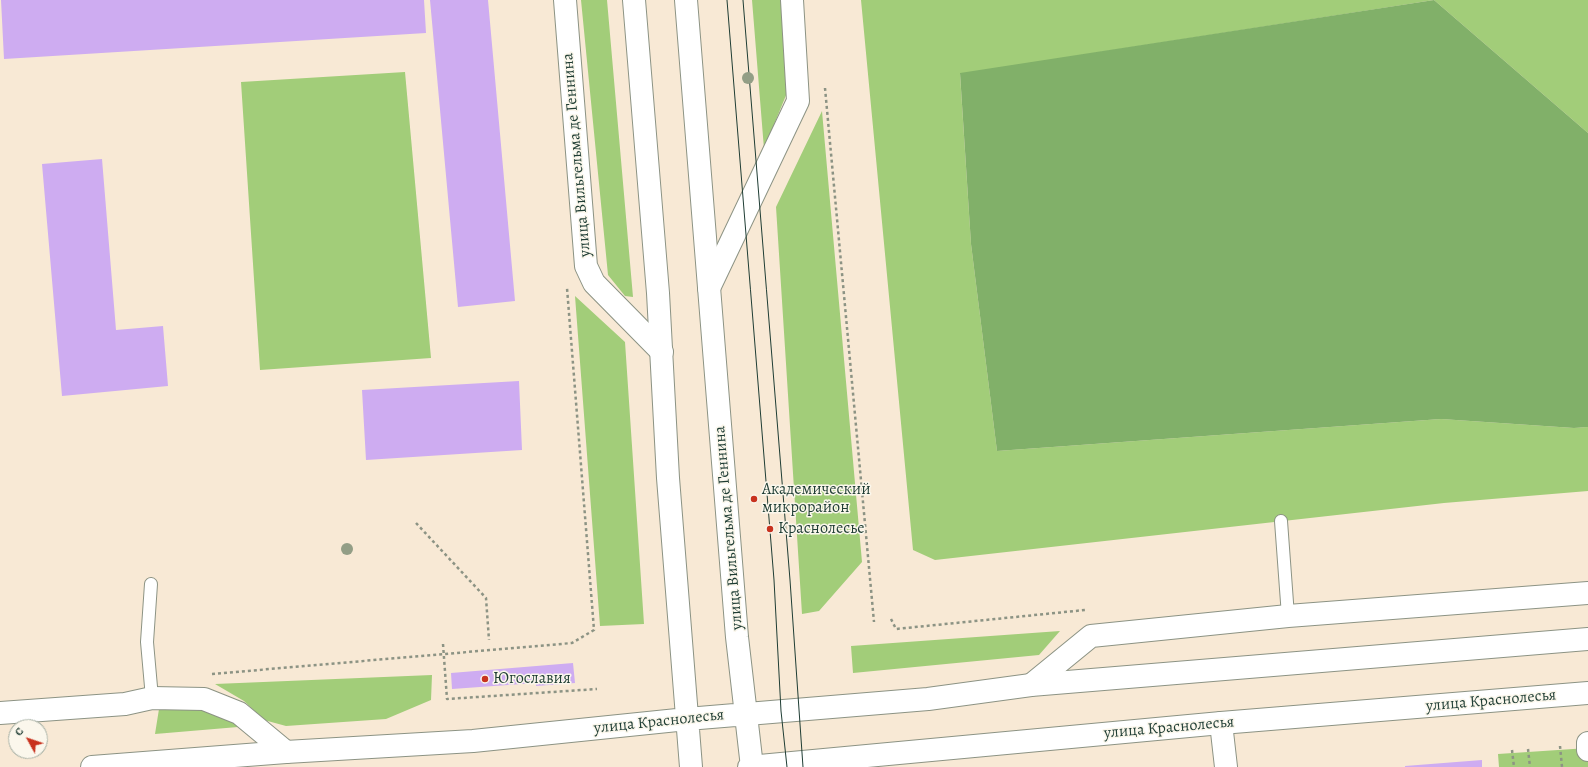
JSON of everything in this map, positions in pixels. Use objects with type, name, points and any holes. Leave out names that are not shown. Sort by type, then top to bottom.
[{"type":"street","name":"улица Вильгельма де Геннина","points":[[564,0],[586,266],[594,283],[662,352]]},
{"type":"street","points":[[634,0],[662,352],[668,478],[691,767]]},
{"type":"street","name":"улица Вильгельма де Геннина","points":[[686,0],[728,502],[737,637],[751,767]]},
{"type":"street","points":[[709,288],[798,100],[792,0]]},
{"type":"street","points":[[1031,685],[1091,636],[1288,616],[1588,593]]},
{"type":"street","name":"улица Краснолесья","points":[[92,767],[286,752],[473,741],[687,719],[928,699],[1031,685],[1588,639]]},
{"type":"street","name":"улица Краснолесья","points":[[751,767],[1221,723],[1588,693]]},
{"type":"street","points":[[0,712],[125,704],[152,698],[204,699],[239,713],[286,752]]},
{"type":"street","points":[[1221,723],[1226,767]]},
{"type":"street","points":[[1588,743],[1588,750]]},
{"type":"lane","points":[[1281,521],[1288,616]]},
{"type":"lane","points":[[151,584],[147,642],[152,698]]},
{"type":"path","points":[[824,87],[874,622]]},
{"type":"path","points":[[206,675],[572,643],[594,630],[566,284]]},
{"type":"path","points":[[416,523],[486,598],[489,640]]},
{"type":"path","points":[[443,644],[447,698],[597,689]]},
{"type":"path","points":[[1560,746],[1562,767]]},
{"type":"path","points":[[1528,749],[1530,767]]},
{"type":"path","points":[[1512,750],[1514,767]]},
{"type":"green space","points":[[581,0],[607,0],[633,297],[625,296],[608,275]]},
{"type":"green space","points":[[752,0],[782,0],[789,88],[764,149]]},
{"type":"green space","points":[[861,0],[1434,0],[960,74],[971,244],[997,451],[1441,419],[1574,428],[1588,427],[1588,491],[1444,503],[935,560],[913,550]]},
{"type":"green space","points":[[1434,0],[1588,0],[1588,133]]},
{"type":"green space","points":[[1434,0],[1588,133],[1588,427],[1574,428],[1441,419],[997,451],[971,244],[960,73]]},
{"type":"green space","points":[[405,72],[431,358],[260,370],[241,82]]},
{"type":"green space","points":[[822,111],[862,562],[819,611],[802,614],[776,207]]},
{"type":"green space","points":[[575,296],[625,342],[644,624],[600,626]]},
{"type":"green space","points":[[1060,631],[1039,655],[853,673],[851,646]]},
{"type":"green space","points":[[432,675],[431,700],[386,719],[286,726],[264,720],[244,701],[215,684]]},
{"type":"green space","points":[[200,706],[234,718],[238,727],[155,734],[159,709]]},
{"type":"green space","points":[[1588,748],[1588,767],[1499,767],[1498,754]]},
{"type":"building","points":[[1,0],[424,0],[426,33],[4,59]]},
{"type":"building","points":[[430,0],[488,0],[515,301],[458,307]]},
{"type":"building","points":[[102,159],[116,330],[163,326],[168,386],[62,396],[42,164]]},
{"type":"building","points":[[519,381],[522,450],[366,460],[362,390]]},
{"type":"building","points":[[573,663],[575,683],[536,686],[536,683],[452,689],[451,673]]},
{"type":"building","points":[[1482,760],[1482,767],[1405,767],[1405,766]]},
{"type":"tram line","points":[[727,0],[774,580],[781,711],[787,767]]},
{"type":"tram line","points":[[743,0],[790,580],[803,767]]},
{"type":"place","name":"Академический микрорайон","points":[[754,499]]},
{"type":"place","name":"Краснолесье","points":[[770,529]]},
{"type":"place","name":"Югославия","points":[[485,679]]}]
